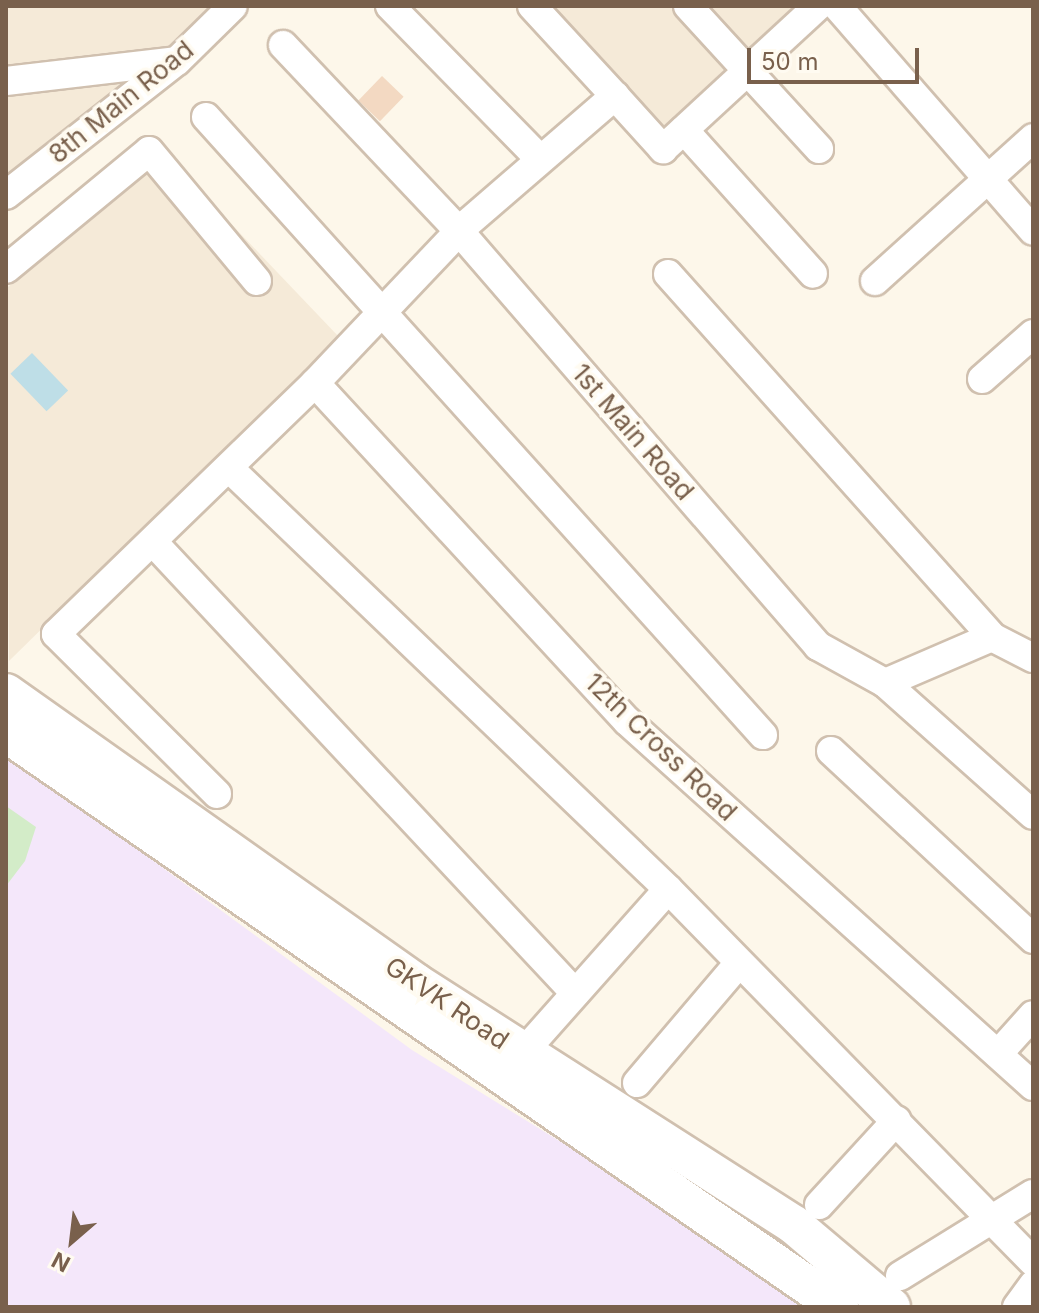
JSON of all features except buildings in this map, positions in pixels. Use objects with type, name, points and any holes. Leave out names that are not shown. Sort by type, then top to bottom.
[{"type":"main road","name":"GKVK Road","points":[[8,707],[512,1066],[839,1307]]},
{"type":"main road","name":"GKVK Road","points":[[512,1066],[794,1225],[896,1291]]},
{"type":"street","name":"8th Main Road","points":[[6,195],[177,61],[233,6]]},
{"type":"street","points":[[390,6],[540,159]]},
{"type":"street","points":[[532,6],[663,149],[818,6]]},
{"type":"street","points":[[688,6],[819,149]]},
{"type":"street","points":[[837,6],[1033,231]]},
{"type":"street","name":"1st Main Road","points":[[283,45],[459,231],[818,646],[885,683],[1033,815]]},
{"type":"street","points":[[6,81],[177,61]]},
{"type":"street","points":[[217,794],[56,634],[315,383],[459,231],[615,96]]},
{"type":"street","points":[[206,117],[386,311],[763,735]]},
{"type":"street","points":[[684,130],[813,274]]},
{"type":"street","points":[[875,281],[1033,138]]},
{"type":"street","points":[[6,269],[149,151],[257,281]]},
{"type":"street","points":[[668,274],[992,637],[1032,655]]},
{"type":"street","points":[[982,379],[1033,334]]},
{"type":"street","name":"12th Cross Road","points":[[315,383],[627,721],[1033,1086]]},
{"type":"street","points":[[229,468],[668,889],[1033,1262]]},
{"type":"street","points":[[153,542],[575,993]]},
{"type":"street","points":[[885,683],[992,637]]},
{"type":"street","points":[[831,751],[1033,939]]},
{"type":"street","points":[[512,1066],[668,889]]},
{"type":"street","points":[[637,1083],[739,963]]},
{"type":"street","points":[[998,1054],[1033,1015]]},
{"type":"street","points":[[819,1205],[897,1120]]},
{"type":"street","points":[[896,1291],[988,1216],[1033,1194]]},
{"type":"street","points":[[1017,1307],[1033,1285]]},
{"type":"shaded area","points":[[6,6],[214,6],[147,74],[6,183]]},
{"type":"shaded area","points":[[531,6],[814,6],[663,149]]},
{"type":"shaded area","points":[[155,144],[339,337],[9,661],[6,289]]},
{"type":"shaded area","points":[[6,753],[412,1050],[828,1307],[6,1307]]},
{"type":"green space","points":[[6,806],[36,827],[25,861],[6,886]]},
{"type":"water","points":[[32,353],[68,390],[47,411],[10,374]]}]
